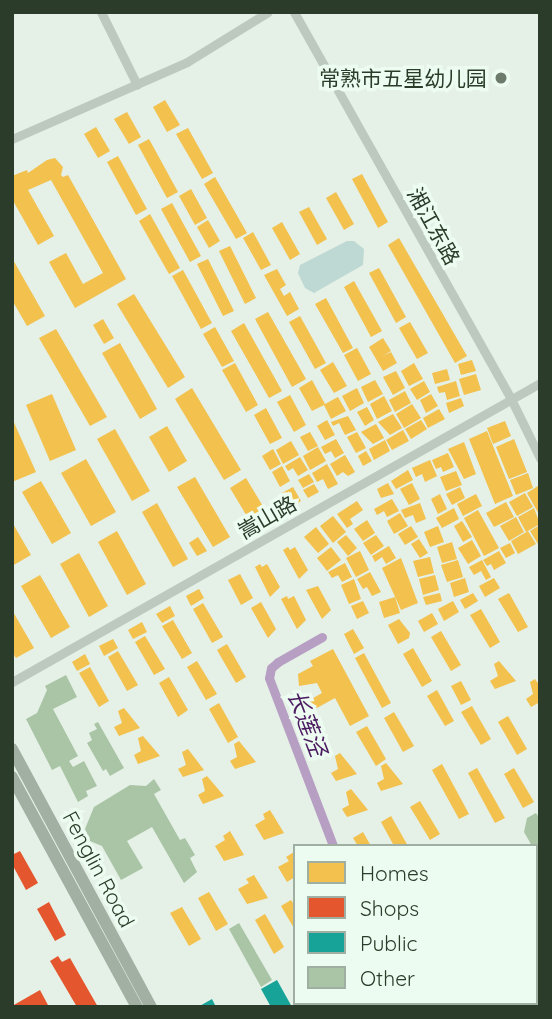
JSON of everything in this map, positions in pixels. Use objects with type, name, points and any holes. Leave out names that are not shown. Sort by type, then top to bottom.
[{"type":"main road","name":"Fenglin Road","points":[[12,748],[152,1007]]},
{"type":"main road","name":"Fenglin Road","points":[[12,777],[137,1007]]},
{"type":"street","points":[[101,12],[137,85]]},
{"type":"street","points":[[12,139],[137,85],[223,43],[268,12]]},
{"type":"street","name":"湘江东路","points":[[294,12],[511,399],[540,458]]},
{"type":"street","name":"嵩山路","points":[[12,682],[540,383]]},
{"type":"shaded area","points":[[347,241],[354,241],[364,249],[363,265],[314,293],[305,288],[298,273],[300,265]]},
{"type":"shaded area","points":[[532,1005],[533,1007],[461,1007]]},
{"type":"building: Homes","points":[[165,100],[180,125],[167,132],[153,107]]},
{"type":"building: Homes","points":[[127,112],[141,137],[129,144],[114,119]]},
{"type":"building: Homes","points":[[96,127],[110,151],[98,158],[84,134]]},
{"type":"building: Homes","points":[[188,128],[213,173],[202,179],[176,134]]},
{"type":"building: Homes","points":[[149,139],[178,192],[167,198],[138,145]]},
{"type":"building: Homes","points":[[118,156],[147,209],[136,215],[107,162]]},
{"type":"building: Homes","points":[[55,158],[63,167],[61,175],[68,175],[126,279],[75,308],[49,262],[66,253],[83,284],[103,273],[51,180],[28,190],[54,236],[38,245],[12,199],[12,176],[27,170],[28,173],[47,160]]},
{"type":"building: Homes","points":[[362,174],[388,222],[378,228],[352,179]]},
{"type":"building: Homes","points":[[215,177],[247,233],[236,239],[204,184]]},
{"type":"building: Homes","points":[[191,189],[207,218],[195,225],[179,196]]},
{"type":"building: Homes","points":[[336,192],[354,224],[344,230],[326,198]]},
{"type":"building: Homes","points":[[172,203],[201,256],[190,262],[161,209]]},
{"type":"building: Homes","points":[[309,207],[327,239],[317,245],[299,212]]},
{"type":"building: Homes","points":[[150,214],[180,268],[169,274],[139,221]]},
{"type":"building: Homes","points":[[208,220],[220,241],[209,248],[197,227]]},
{"type":"building: Homes","points":[[282,222],[300,254],[290,260],[272,228]]},
{"type":"building: Homes","points":[[253,232],[271,265],[261,270],[243,238]]},
{"type":"building: Homes","points":[[399,238],[467,356],[455,363],[388,245]]},
{"type":"building: Homes","points":[[230,246],[256,298],[245,304],[219,251]]},
{"type":"building: Homes","points":[[12,258],[45,316],[27,326],[12,300]]},
{"type":"building: Homes","points":[[208,259],[234,311],[223,316],[197,264]]},
{"type":"building: Homes","points":[[379,268],[406,317],[396,323],[369,273]]},
{"type":"building: Homes","points":[[277,269],[286,285],[280,289],[284,296],[290,292],[299,309],[287,316],[264,275]]},
{"type":"building: Homes","points":[[183,270],[212,323],[201,329],[172,276]]},
{"type":"building: Homes","points":[[354,281],[382,331],[371,337],[344,287]]},
{"type":"building: Homes","points":[[134,294],[185,377],[168,388],[117,304]]},
{"type":"building: Homes","points":[[326,298],[353,348],[343,353],[315,304]]},
{"type":"building: Homes","points":[[268,312],[306,379],[292,387],[255,319]]},
{"type":"building: Homes","points":[[300,316],[326,363],[315,369],[289,322]]},
{"type":"building: Homes","points":[[103,319],[114,338],[104,344],[93,325]]},
{"type":"building: Homes","points":[[410,322],[428,353],[417,359],[399,328]]},
{"type":"building: Homes","points":[[244,323],[282,391],[269,398],[231,331]]},
{"type":"building: Homes","points":[[215,327],[234,361],[222,367],[203,334]]},
{"type":"building: Homes","points":[[56,329],[107,417],[90,426],[39,338]]},
{"type":"building: Homes","points":[[383,338],[391,351],[383,356],[391,352],[397,363],[383,371],[369,347]]},
{"type":"building: Homes","points":[[120,343],[157,409],[140,419],[102,353]]},
{"type":"building: Homes","points":[[357,348],[371,374],[358,381],[344,355]]},
{"type":"building: Homes","points":[[472,360],[476,371],[461,375],[458,364]]},
{"type":"building: Homes","points":[[333,362],[347,386],[334,393],[320,370]]},
{"type":"building: Homes","points":[[235,363],[258,405],[246,412],[222,370]]},
{"type":"building: Homes","points":[[414,363],[423,379],[409,386],[401,371]]},
{"type":"building: Homes","points":[[447,369],[450,380],[435,384],[432,373]]},
{"type":"building: Homes","points":[[396,371],[405,388],[393,395],[383,377]]},
{"type":"building: Homes","points":[[476,374],[481,390],[464,395],[459,379]]},
{"type":"building: Homes","points":[[312,380],[325,404],[338,397],[346,411],[331,419],[324,405],[312,411],[299,388]]},
{"type":"building: Homes","points":[[375,380],[383,394],[368,402],[361,387]]},
{"type":"building: Homes","points":[[424,381],[430,392],[417,400],[410,389]]},
{"type":"building: Homes","points":[[456,381],[460,396],[447,400],[445,392],[439,393],[437,387]]},
{"type":"building: Homes","points":[[192,388],[241,470],[224,480],[175,399]]},
{"type":"building: Homes","points":[[357,388],[364,403],[350,411],[342,396]]},
{"type":"building: Homes","points":[[405,391],[411,403],[395,412],[389,400]]},
{"type":"building: Homes","points":[[52,394],[76,450],[50,461],[26,405]]},
{"type":"building: Homes","points":[[431,394],[438,406],[426,413],[420,400]]},
{"type":"building: Homes","points":[[290,395],[306,425],[294,432],[277,402]]},
{"type":"building: Homes","points":[[384,396],[392,411],[377,419],[370,404]]},
{"type":"building: Homes","points":[[461,398],[464,406],[449,413],[446,403]]},
{"type":"building: Homes","points":[[412,404],[421,418],[404,428],[396,414]]},
{"type":"building: Homes","points":[[367,407],[374,420],[365,426],[357,412]]},
{"type":"building: Homes","points":[[266,408],[282,438],[270,444],[254,415]]},
{"type":"building: Homes","points":[[439,409],[445,419],[428,428],[423,418]]},
{"type":"building: Homes","points":[[393,414],[402,428],[390,435],[378,422]]},
{"type":"building: Homes","points":[[348,416],[356,430],[345,435],[339,423],[333,426],[331,422]]},
{"type":"building: Homes","points":[[12,418],[36,472],[12,482]]},
{"type":"building: Homes","points":[[327,420],[335,435],[325,440],[317,426]]},
{"type":"building: Homes","points":[[421,420],[427,429],[411,439],[405,429]]},
{"type":"building: Homes","points":[[505,421],[511,436],[493,444],[487,428]]},
{"type":"building: Homes","points":[[376,424],[384,438],[373,444],[361,432]]},
{"type":"building: Homes","points":[[167,426],[187,461],[169,472],[149,437]]},
{"type":"building: Homes","points":[[115,429],[150,491],[132,501],[97,439]]},
{"type":"building: Homes","points":[[403,430],[409,441],[392,450],[386,440]]},
{"type":"building: Homes","points":[[487,431],[513,496],[495,504],[469,439]]},
{"type":"building: Homes","points":[[310,432],[318,446],[308,451],[300,437]]},
{"type":"building: Homes","points":[[357,432],[366,448],[356,453],[347,437]]},
{"type":"building: Homes","points":[[336,439],[344,453],[335,458],[331,451],[325,454],[321,447]]},
{"type":"building: Homes","points":[[514,439],[527,472],[509,479],[496,447]]},
{"type":"building: Homes","points":[[385,440],[390,451],[374,460],[369,449]]},
{"type":"building: Homes","points":[[291,441],[299,455],[283,464],[276,450]]},
{"type":"building: Homes","points":[[464,442],[476,474],[464,479],[448,449]]},
{"type":"building: Homes","points":[[318,447],[326,461],[310,470],[303,456]]},
{"type":"building: Homes","points":[[273,449],[281,464],[270,470],[262,456]]},
{"type":"building: Homes","points":[[366,451],[372,461],[363,466],[358,456]]},
{"type":"building: Homes","points":[[448,453],[454,467],[443,472],[441,467],[436,469],[432,460]]},
{"type":"building: Homes","points":[[345,455],[355,472],[348,476],[343,472],[337,476],[330,464]]},
{"type":"building: Homes","points":[[300,457],[308,470],[298,476],[293,468],[288,471],[285,466]]},
{"type":"building: Homes","points":[[86,459],[116,512],[91,526],[61,473]]},
{"type":"building: Homes","points":[[430,460],[437,476],[425,482],[422,474],[416,477],[412,468]]},
{"type":"building: Homes","points":[[327,464],[338,484],[328,489],[323,479],[317,482],[312,473]]},
{"type":"building: Homes","points":[[282,466],[290,481],[280,487],[272,472]]},
{"type":"building: Homes","points":[[408,470],[413,480],[396,489],[391,481]]},
{"type":"building: Homes","points":[[456,471],[462,485],[446,491],[440,477]]},
{"type":"building: Homes","points":[[528,473],[533,488],[516,495],[510,480]]},
{"type":"building: Homes","points":[[309,474],[314,482],[303,488],[298,480]]},
{"type":"building: Homes","points":[[195,477],[230,537],[213,547],[177,487]]},
{"type":"building: Homes","points":[[246,478],[267,513],[251,523],[230,488]]},
{"type":"building: Homes","points":[[41,481],[71,533],[52,544],[22,492]]},
{"type":"building: Homes","points":[[388,483],[394,494],[381,498],[377,489]]},
{"type":"building: Homes","points":[[412,483],[420,499],[409,505],[400,489]]},
{"type":"building: Homes","points":[[314,484],[319,492],[308,498],[303,490]]},
{"type":"building: Homes","points":[[538,486],[540,490],[540,516],[527,493]]},
{"type":"building: Homes","points":[[293,487],[301,501],[290,508],[282,493]]},
{"type":"building: Homes","points":[[460,487],[465,498],[452,505],[446,494]]},
{"type":"building: Homes","points":[[525,493],[533,507],[517,516],[509,502]]},
{"type":"building: Homes","points":[[440,494],[447,509],[438,514],[431,499]]},
{"type":"building: Homes","points":[[476,494],[482,506],[463,516],[457,504]]},
{"type":"building: Homes","points":[[392,499],[399,511],[387,517],[384,511],[377,515],[374,509]]},
{"type":"building: Homes","points":[[357,501],[363,510],[350,519],[353,524],[347,528],[337,514]]},
{"type":"building: Homes","points":[[506,502],[514,517],[494,527],[486,513]]},
{"type":"building: Homes","points":[[157,503],[188,559],[173,567],[142,512]]},
{"type":"building: Homes","points":[[420,503],[426,519],[416,523],[413,515],[405,518],[401,510]]},
{"type":"building: Homes","points":[[454,508],[459,519],[442,528],[436,518]]},
{"type":"building: Homes","points":[[534,508],[540,524],[526,532],[518,517]]},
{"type":"building: Homes","points":[[478,510],[499,548],[484,556],[464,518]]},
{"type":"building: Homes","points":[[400,513],[408,526],[394,534],[387,521]]},
{"type":"building: Homes","points":[[333,516],[346,532],[333,543],[320,526]]},
{"type":"building: Homes","points":[[516,517],[524,532],[509,541],[500,526]]},
{"type":"building: Homes","points":[[367,520],[375,533],[363,541],[354,529]]},
{"type":"building: Homes","points":[[462,521],[472,537],[463,542],[454,526]]},
{"type":"building: Homes","points":[[12,522],[31,555],[12,566]]},
{"type":"building: Homes","points":[[540,525],[540,543],[538,544],[530,531]]},
{"type":"building: Homes","points":[[411,526],[418,537],[405,545],[398,534]]},
{"type":"building: Homes","points":[[438,526],[444,542],[430,547],[424,532]]},
{"type":"building: Homes","points":[[316,527],[329,544],[318,553],[304,537]]},
{"type":"building: Homes","points":[[117,531],[146,584],[127,595],[98,542]]},
{"type":"building: Homes","points":[[528,531],[536,544],[518,554],[511,541]]},
{"type":"building: Homes","points":[[346,535],[357,548],[348,556],[337,542]]},
{"type":"building: Homes","points":[[376,535],[384,546],[371,555],[363,543]]},
{"type":"building: Homes","points":[[198,537],[207,551],[197,556],[189,543]]},
{"type":"building: Homes","points":[[419,539],[428,553],[420,558],[411,544]]},
{"type":"building: Homes","points":[[472,540],[481,556],[468,564],[458,548]]},
{"type":"building: Homes","points":[[452,542],[457,559],[442,563],[437,547]]},
{"type":"building: Homes","points":[[510,543],[515,553],[506,558],[500,548]]},
{"type":"building: Homes","points":[[389,546],[396,558],[386,564],[382,557],[375,562],[372,556]]},
{"type":"building: Homes","points":[[288,547],[290,550],[295,547],[308,570],[299,579],[283,550]]},
{"type":"building: Homes","points":[[331,547],[341,560],[327,571],[317,558]]},
{"type":"building: Homes","points":[[360,551],[369,570],[356,577],[346,558]]},
{"type":"building: Homes","points":[[499,551],[506,563],[494,570],[491,564],[487,566],[483,560]]},
{"type":"building: Homes","points":[[79,553],[108,606],[89,617],[60,564]]},
{"type":"building: Homes","points":[[430,557],[434,573],[418,577],[413,561]]},
{"type":"building: Homes","points":[[401,558],[418,603],[401,610],[382,568]]},
{"type":"building: Homes","points":[[458,560],[463,577],[447,582],[441,565]]},
{"type":"building: Homes","points":[[482,560],[491,577],[486,580],[481,571],[474,575],[469,567]]},
{"type":"building: Homes","points":[[345,563],[352,577],[342,582],[338,575],[332,578],[328,572]]},
{"type":"building: Homes","points":[[260,564],[262,567],[267,564],[280,587],[270,597],[255,567]]},
{"type":"building: Homes","points":[[370,572],[381,592],[372,596],[367,587],[363,589],[357,579]]},
{"type":"building: Homes","points":[[240,574],[253,598],[241,605],[228,580]]},
{"type":"building: Homes","points":[[40,575],[70,627],[51,638],[21,586]]},
{"type":"building: Homes","points":[[435,575],[439,590],[423,595],[419,579]]},
{"type":"building: Homes","points":[[465,578],[469,592],[454,597],[450,583]]},
{"type":"building: Homes","points":[[494,578],[500,588],[485,597],[479,586]]},
{"type":"building: Homes","points":[[354,579],[361,599],[349,604],[341,585]]},
{"type":"building: Homes","points":[[318,586],[331,610],[322,619],[306,590]]},
{"type":"building: Homes","points":[[199,589],[204,598],[191,606],[186,596]]},
{"type":"building: Homes","points":[[440,593],[442,601],[426,605],[423,597]]},
{"type":"building: Homes","points":[[473,593],[478,601],[465,609],[460,600]]},
{"type":"building: Homes","points":[[509,593],[528,627],[518,632],[498,599]]},
{"type":"building: Homes","points":[[287,596],[288,599],[294,596],[306,620],[297,629],[281,599]]},
{"type":"building: Homes","points":[[395,597],[400,613],[384,618],[379,602]]},
{"type":"building: Homes","points":[[363,601],[369,613],[357,619],[351,606]]},
{"type":"building: Homes","points":[[453,601],[459,612],[444,621],[438,609]]},
{"type":"building: Homes","points":[[261,602],[276,629],[268,638],[251,608]]},
{"type":"building: Homes","points":[[203,603],[223,637],[212,643],[193,609]]},
{"type":"building: Homes","points":[[170,606],[175,616],[162,623],[156,614]]},
{"type":"building: Homes","points":[[481,609],[500,642],[490,648],[470,615]]},
{"type":"building: Homes","points":[[12,610],[34,648],[16,658],[12,652]]},
{"type":"building: Homes","points":[[432,613],[438,624],[424,632],[418,621]]},
{"type":"building: Homes","points":[[399,619],[410,633],[409,638],[398,644],[388,625]]},
{"type":"building: Homes","points":[[173,620],[192,653],[182,659],[162,626]]},
{"type":"building: Homes","points":[[142,622],[147,632],[133,639],[128,630]]},
{"type":"building: Homes","points":[[353,629],[364,648],[354,654],[344,634]]},
{"type":"building: Homes","points":[[441,631],[461,665],[451,671],[431,637]]},
{"type":"building: Homes","points":[[145,636],[165,669],[154,675],[135,642]]},
{"type":"building: Homes","points":[[113,639],[118,648],[104,656],[99,646]]},
{"type":"building: Homes","points":[[227,644],[246,677],[236,683],[217,650]]},
{"type":"building: Homes","points":[[413,648],[432,681],[422,687],[403,654]]},
{"type":"building: Homes","points":[[333,649],[369,716],[350,726],[335,698],[304,715],[299,706],[322,693],[317,683],[299,686],[298,674],[313,666],[310,661]]},
{"type":"building: Homes","points":[[118,651],[138,685],[127,691],[108,657]]},
{"type":"building: Homes","points":[[364,653],[391,703],[382,708],[355,658]]},
{"type":"building: Homes","points":[[85,654],[90,664],[77,671],[72,662]]},
{"type":"building: Homes","points":[[197,661],[217,694],[206,700],[187,667]]},
{"type":"building: Homes","points":[[499,661],[516,681],[495,689],[490,681],[498,676],[494,664]]},
{"type":"building: Homes","points":[[90,667],[109,701],[99,707],[79,673]]},
{"type":"building: Homes","points":[[169,677],[188,710],[178,717],[159,683]]},
{"type":"building: Homes","points":[[535,679],[540,686],[540,702],[531,707],[526,699],[533,694],[530,682]]},
{"type":"building: Homes","points":[[461,681],[471,700],[461,705],[451,686]]},
{"type":"building: Homes","points":[[437,690],[454,721],[445,726],[427,696]]},
{"type":"building: Homes","points":[[219,703],[238,737],[228,743],[209,709]]},
{"type":"building: Homes","points":[[472,706],[491,739],[481,745],[461,712]]},
{"type":"building: Homes","points":[[124,708],[140,728],[119,736],[114,727],[122,723],[118,711]]},
{"type":"building: Homes","points":[[394,712],[414,746],[403,752],[384,718]]},
{"type":"building: Homes","points":[[508,716],[527,749],[517,755],[498,722]]},
{"type":"building: Homes","points":[[367,726],[386,759],[376,766],[356,732]]},
{"type":"building: Homes","points":[[143,736],[160,756],[138,764],[134,755],[141,751],[138,738]]},
{"type":"building: Homes","points":[[239,741],[256,762],[235,769],[230,761],[237,757],[234,744]]},
{"type":"building: Homes","points":[[188,749],[204,770],[183,777],[178,769],[186,765],[182,752]]},
{"type":"building: Homes","points":[[340,753],[357,774],[336,781],[331,773],[338,769],[335,756]]},
{"type":"building: Homes","points":[[386,763],[403,784],[381,791],[377,783],[384,779],[381,766]]},
{"type":"building: Homes","points":[[442,764],[469,814],[459,819],[432,770]]},
{"type":"building: Homes","points":[[477,768],[505,818],[495,823],[468,773]]},
{"type":"building: Homes","points":[[514,768],[534,802],[523,808],[504,774]]},
{"type":"building: Homes","points":[[207,776],[224,796],[203,804],[198,795],[205,791],[202,779]]},
{"type":"building: Homes","points":[[351,789],[368,810],[347,817],[342,809],[349,805],[346,792]]},
{"type":"building: Homes","points":[[420,801],[440,834],[430,840],[410,807]]},
{"type":"building: Homes","points":[[270,810],[284,833],[264,840],[255,825],[265,819],[263,814]]},
{"type":"building: Homes","points":[[391,816],[407,844],[393,844],[381,822]]},
{"type":"building: Homes","points":[[230,831],[244,855],[224,861],[215,846],[225,840],[223,836]]},
{"type":"building: Homes","points":[[363,832],[370,844],[357,844],[353,838]]},
{"type":"building: Homes","points":[[293,853],[293,878],[287,882],[278,867],[289,861],[286,857]]},
{"type":"building: Homes","points":[[254,875],[268,898],[247,904],[238,889],[249,883],[246,879]]},
{"type":"building: Homes","points":[[209,892],[228,924],[216,931],[198,898]]},
{"type":"building: Homes","points":[[291,900],[293,903],[293,927],[281,906]]},
{"type":"building: Homes","points":[[182,907],[201,939],[189,946],[170,913]]},
{"type":"building: Homes","points":[[265,914],[284,947],[274,954],[255,920]]},
{"type":"building: Shops","points":[[20,851],[38,883],[26,890],[12,864],[12,855]]},
{"type":"building: Shops","points":[[49,902],[66,935],[55,941],[37,909]]},
{"type":"building: Shops","points":[[58,956],[62,962],[70,958],[98,1007],[77,1007],[50,961]]},
{"type":"building: Shops","points":[[40,990],[49,1007],[12,1007],[12,1006]]},
{"type":"building: Public","points":[[277,980],[292,1007],[271,1007],[261,989]]},
{"type":"building: Public","points":[[212,999],[216,1007],[198,1007]]},
{"type":"building: Other","points":[[66,675],[77,697],[53,709],[78,756],[69,761],[73,767],[84,761],[97,786],[86,791],[88,796],[78,802],[60,766],[52,770],[26,719],[37,713],[47,690],[45,686]]},
{"type":"building: Other","points":[[98,722],[124,768],[110,776],[106,769],[103,771],[87,743],[92,740],[89,733],[97,729],[94,724]]},
{"type":"building: Other","points":[[154,779],[161,790],[154,794],[180,840],[185,838],[195,855],[190,858],[197,872],[184,883],[152,827],[127,841],[143,868],[121,880],[102,846],[90,841],[85,829],[94,807],[130,785],[146,786]]},
{"type":"building: Other","points":[[536,813],[540,819],[540,859],[538,844],[531,844],[524,832],[527,818]]},
{"type":"building: Other","points":[[540,865],[538,892],[538,866]]},
{"type":"building: Other","points":[[239,923],[272,980],[261,987],[229,929]]},
{"type":"waterway","name":"长莲泾","points":[[322,637],[278,662],[271,668],[269,678],[332,844]]},
{"type":"place","name":"常熟市五星幼儿园","points":[[501,78]]}]
